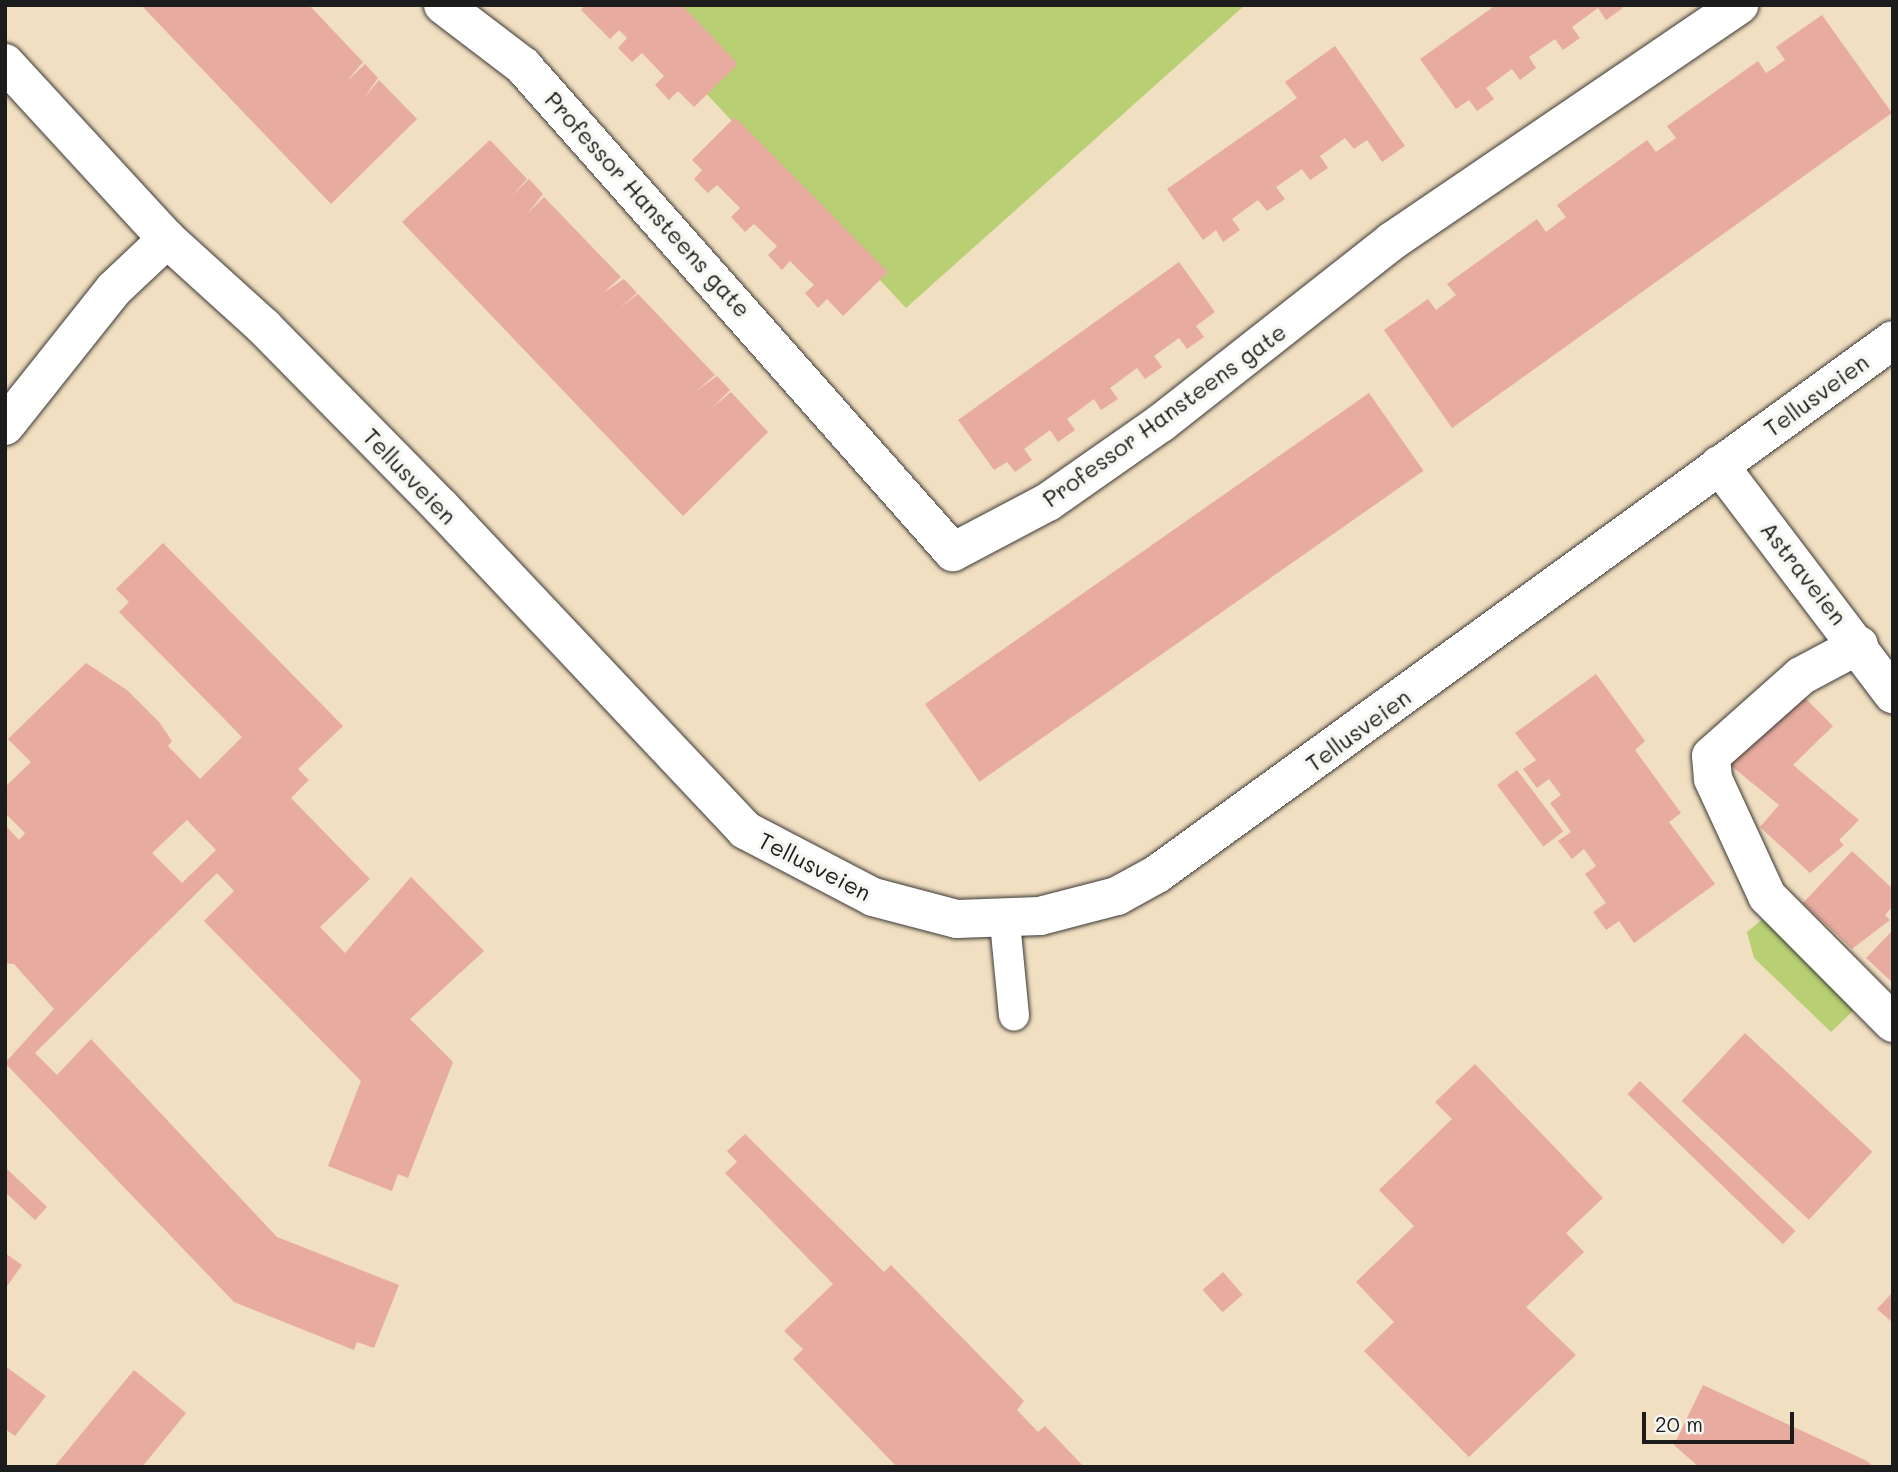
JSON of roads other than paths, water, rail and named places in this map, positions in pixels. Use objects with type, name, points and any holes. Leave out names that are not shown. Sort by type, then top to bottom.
[{"type":"street","name":"Professor Hansteens gate","points":[[455,9],[523,65],[953,552],[1048,502],[1161,424],[1392,241],[1739,5]]},
{"type":"street","name":"Tellusveien","points":[[5,64],[167,239],[264,327],[647,723],[745,830],[873,897],[957,919],[1005,922],[1117,896],[1157,874],[1893,340]]},
{"type":"street","points":[[5,426],[114,289],[167,239]]},
{"type":"street","name":"Astraveien","points":[[1719,465],[1890,686]]},
{"type":"street","points":[[1859,645],[1801,676],[1711,755],[1713,779],[1767,896],[1893,1023]]},
{"type":"lane","points":[[1005,922],[1014,1016]]}]
